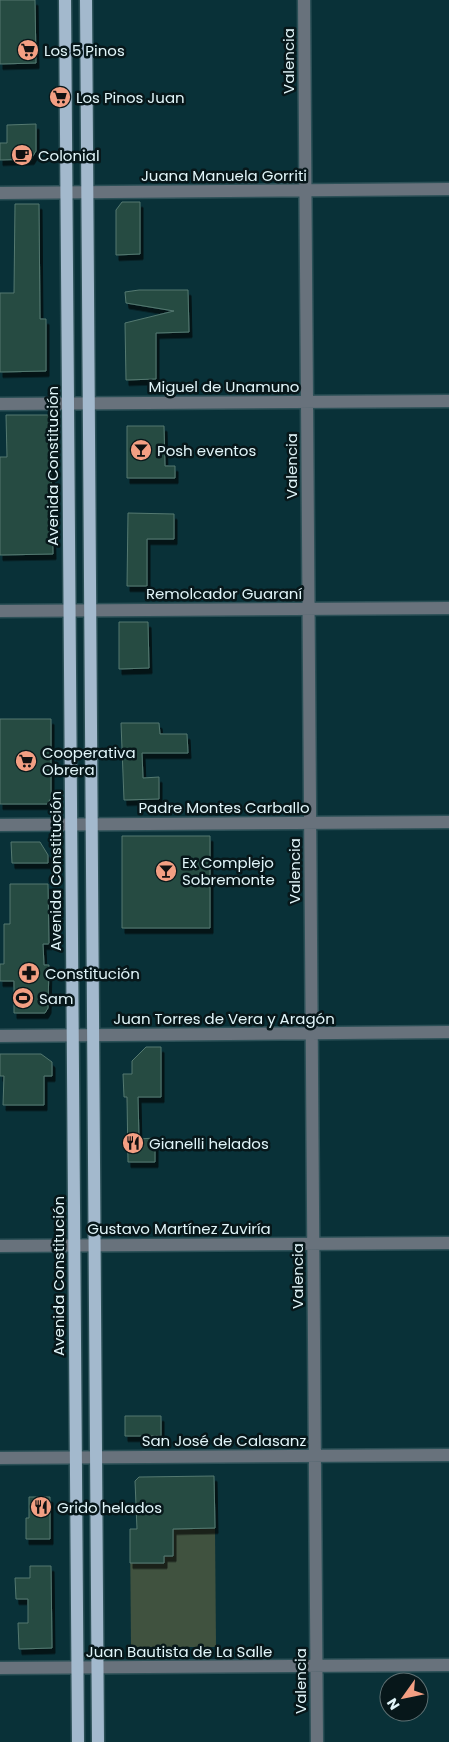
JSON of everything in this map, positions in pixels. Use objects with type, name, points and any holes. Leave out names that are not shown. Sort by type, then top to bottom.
[{"type":"main road","name":"Avenida Constitución","points":[[65,0],[78,1742]]},
{"type":"main road","points":[[86,0],[98,1742]]},
{"type":"street","name":"Valencia","points":[[304,0],[317,1742]]},
{"type":"street","name":"Juana Manuela Gorriti","points":[[0,193],[449,189]]},
{"type":"street","name":"Miguel de Unamuno","points":[[0,404],[449,401]]},
{"type":"street","name":"Remolcador Guaraní","points":[[0,611],[449,608]]},
{"type":"street","name":"Padre Montes Carballo","points":[[0,825],[449,822]]},
{"type":"street","name":"Juan Torres de Vera y Aragón","points":[[0,1036],[449,1032]]},
{"type":"street","name":"Gustavo Martínez Zuviría","points":[[0,1246],[449,1242]]},
{"type":"street","name":"San José de Calasanz","points":[[0,1458],[449,1455]]},
{"type":"street","name":"Juan Bautista de La Salle","points":[[0,1668],[449,1665]]},
{"type":"green space","points":[[215,1528],[216,1647],[131,1647],[130,1529]]},
{"type":"building","points":[[0,0],[35,0],[36,63],[0,64]]},
{"type":"building","points":[[36,124],[36,151],[31,159],[0,160],[0,143],[7,143],[7,125]]},
{"type":"building","points":[[122,202],[140,202],[140,254],[116,255],[116,210]]},
{"type":"building","points":[[15,204],[39,204],[40,319],[46,319],[46,371],[0,372],[0,293],[14,293]]},
{"type":"building","points":[[139,290],[188,290],[189,332],[156,333],[156,379],[126,380],[125,323],[174,311],[126,303],[125,292]]},
{"type":"building","points":[[6,415],[50,415],[53,554],[0,555],[0,457],[7,457]]},
{"type":"building","points":[[127,426],[164,426],[165,466],[175,466],[175,478],[127,478]]},
{"type":"building","points":[[128,513],[174,514],[174,539],[147,539],[147,586],[127,586]]},
{"type":"building","points":[[119,622],[148,622],[149,668],[119,669]]},
{"type":"building","name":"Cooperativa Obrera","points":[[0,719],[51,719],[51,798],[47,804],[0,804]]},
{"type":"building","points":[[121,723],[159,723],[160,734],[187,734],[188,753],[142,753],[143,778],[159,777],[159,799],[124,800]]},
{"type":"building","name":"Ex Complejo Sobremonte","points":[[122,836],[210,836],[210,928],[122,928]]},
{"type":"building","points":[[11,842],[40,842],[48,855],[48,863],[12,863]]},
{"type":"building","points":[[10,884],[48,884],[49,944],[43,944],[44,965],[49,965],[48,1008],[45,1013],[14,1013],[14,981],[0,981],[0,964],[4,964],[4,924],[10,924]]},
{"type":"building","points":[[146,1047],[161,1047],[161,1097],[138,1097],[139,1139],[155,1138],[155,1162],[128,1162],[127,1097],[124,1097],[123,1074],[132,1074],[132,1061]]},
{"type":"building","points":[[0,1054],[41,1054],[52,1062],[52,1076],[44,1076],[44,1105],[3,1105],[4,1076],[0,1076]]},
{"type":"building","points":[[125,1416],[161,1416],[161,1436],[125,1436]]},
{"type":"building","points":[[214,1476],[215,1528],[173,1529],[173,1556],[164,1556],[164,1563],[130,1563],[130,1529],[137,1529],[135,1481],[139,1477]]},
{"type":"building","points":[[29,1497],[50,1497],[50,1539],[26,1539]]},
{"type":"building","points":[[30,1566],[51,1566],[52,1648],[19,1649],[18,1623],[28,1623],[28,1599],[16,1599],[15,1578],[30,1578]]},
{"type":"place","name":"Los 5 Pinos","points":[[28,50]]},
{"type":"place","name":"Los Pinos Juan","points":[[60,97]]},
{"type":"place","name":"Colonial","points":[[22,155]]},
{"type":"place","name":"Posh eventos","points":[[141,450]]},
{"type":"place","name":"Cooperativa Obrera","points":[[26,761]]},
{"type":"place","name":"Ex Complejo Sobremonte","points":[[166,871]]},
{"type":"place","name":"Constitución","points":[[29,973]]},
{"type":"place","name":"Sam","points":[[23,998]]},
{"type":"place","name":"Gianelli helados","points":[[133,1143]]},
{"type":"place","name":"Grido helados","points":[[41,1507]]}]
